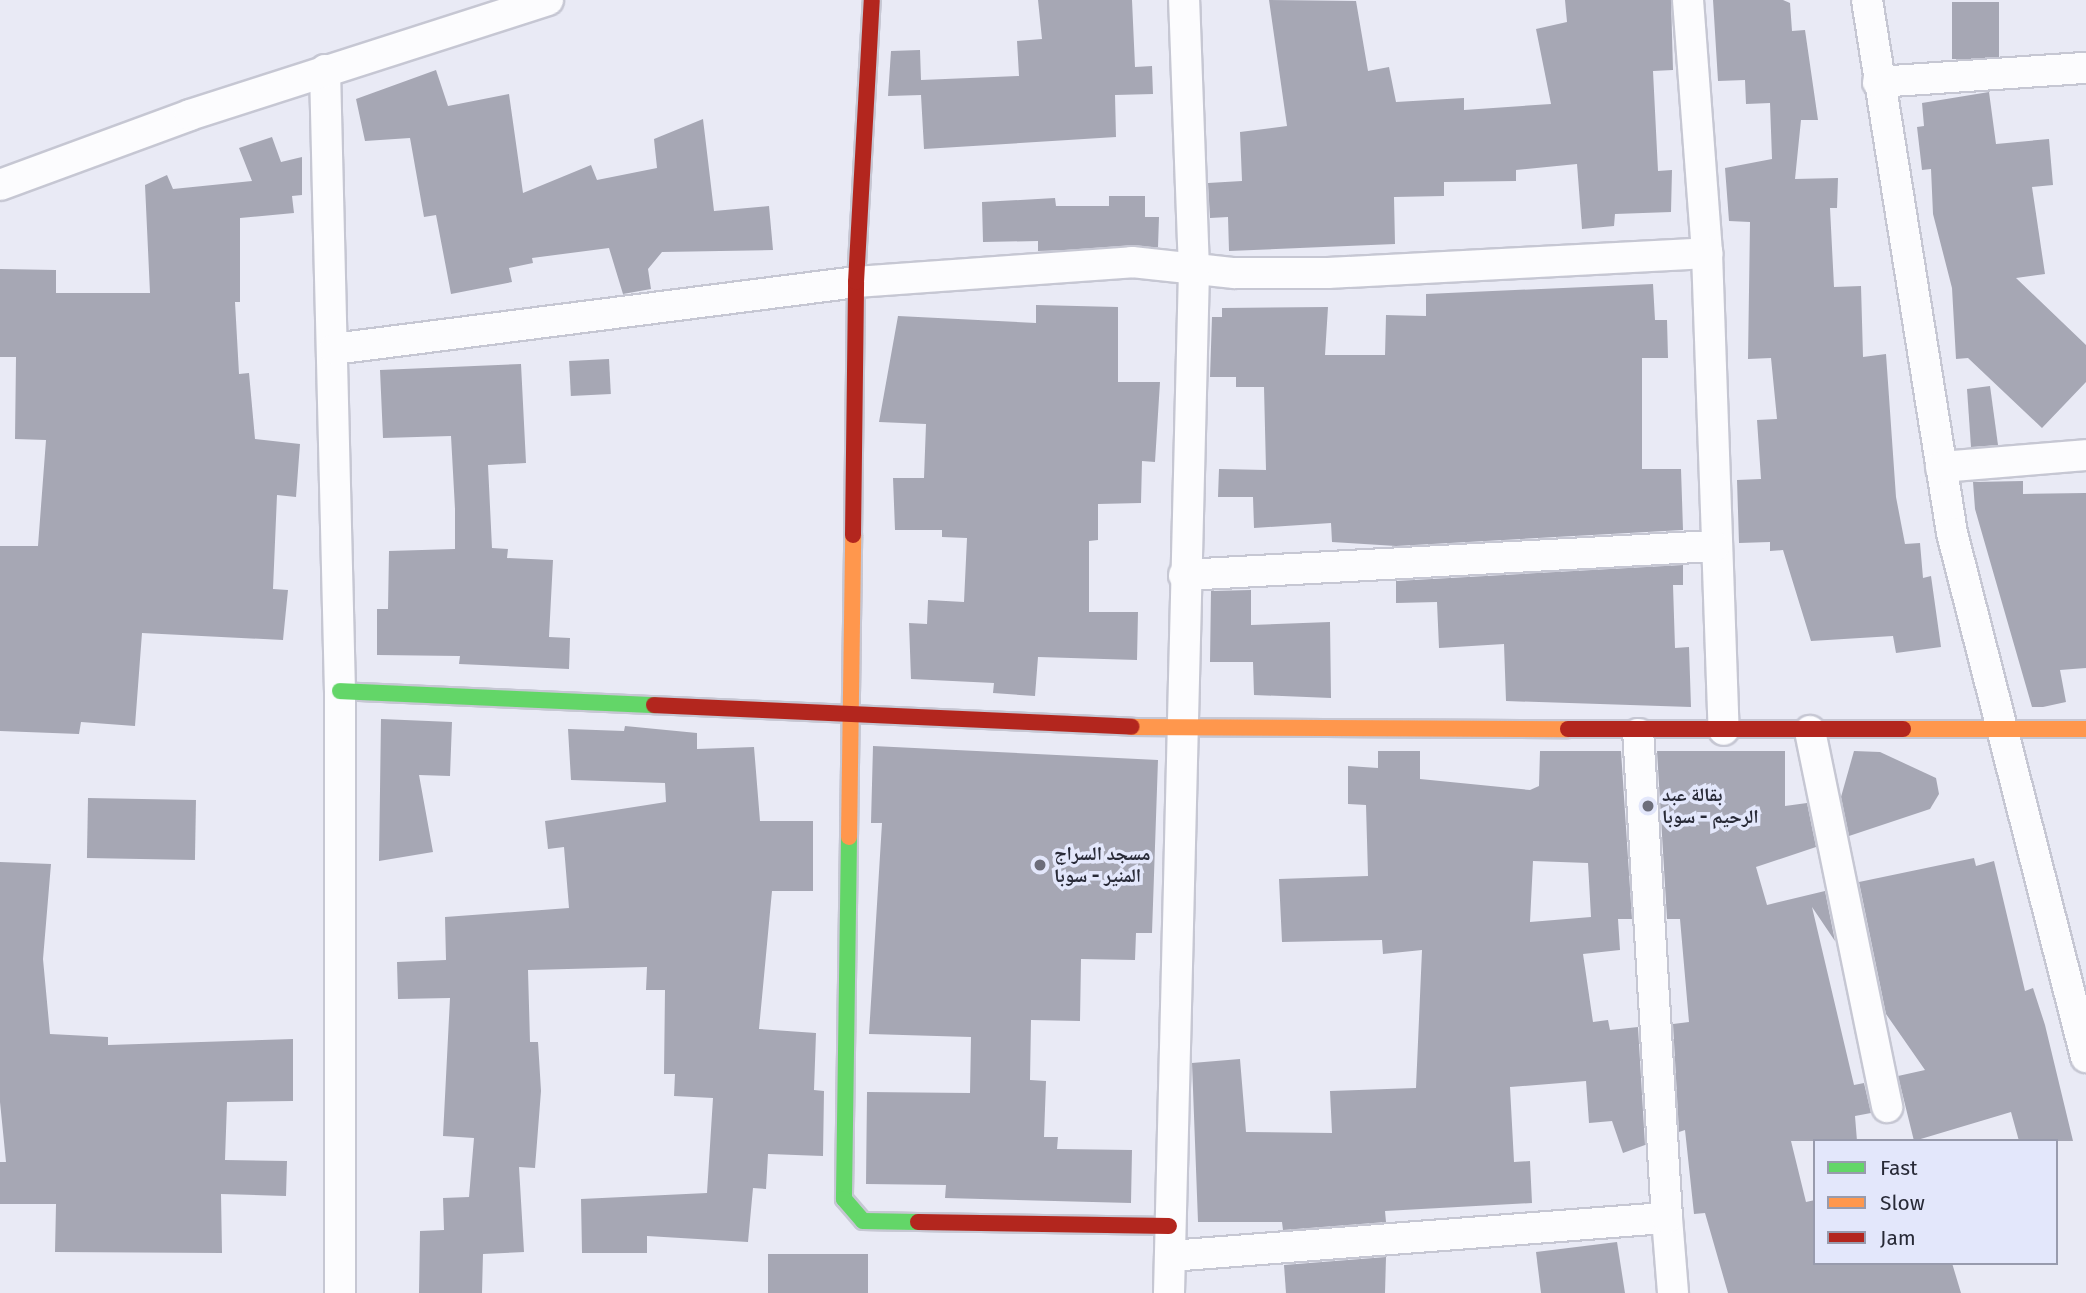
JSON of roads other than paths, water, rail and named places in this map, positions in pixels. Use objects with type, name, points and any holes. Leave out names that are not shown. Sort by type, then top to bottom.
[{"type":"street","points":[[0,185],[326,70],[548,0]]},
{"type":"street","points":[[872,0],[856,282],[844,1199],[851,1213],[863,1222],[1169,1226]]},
{"type":"street","points":[[1168,1293],[1184,575],[1194,270],[1184,0]]},
{"type":"street","points":[[1688,0],[1707,253],[1714,547],[1724,730]]},
{"type":"street","points":[[1867,0],[1941,467],[2000,730],[2086,1056]]},
{"type":"street","points":[[1878,82],[2086,68]]},
{"type":"street","points":[[326,70],[340,691],[341,1293]]},
{"type":"street","points":[[334,349],[856,282],[1132,262],[1194,270],[1328,273],[1707,253]]},
{"type":"street","points":[[1941,467],[2086,454]]},
{"type":"street","points":[[1184,575],[1714,547]]},
{"type":"street","points":[[340,691],[849,710],[1181,729],[1638,734],[1724,730],[2086,729]]},
{"type":"street","points":[[1810,731],[1887,1107]]},
{"type":"street","points":[[1638,734],[1673,1293]]},
{"type":"street","points":[[1170,1256],[1667,1219]]},
{"type":"place","name":"بقالة عبد الرحيم - سوبا","points":[[1648,806]]},
{"type":"place","name":"مسجد السراج المنير - سوبا","points":[[1040,865]]}]
